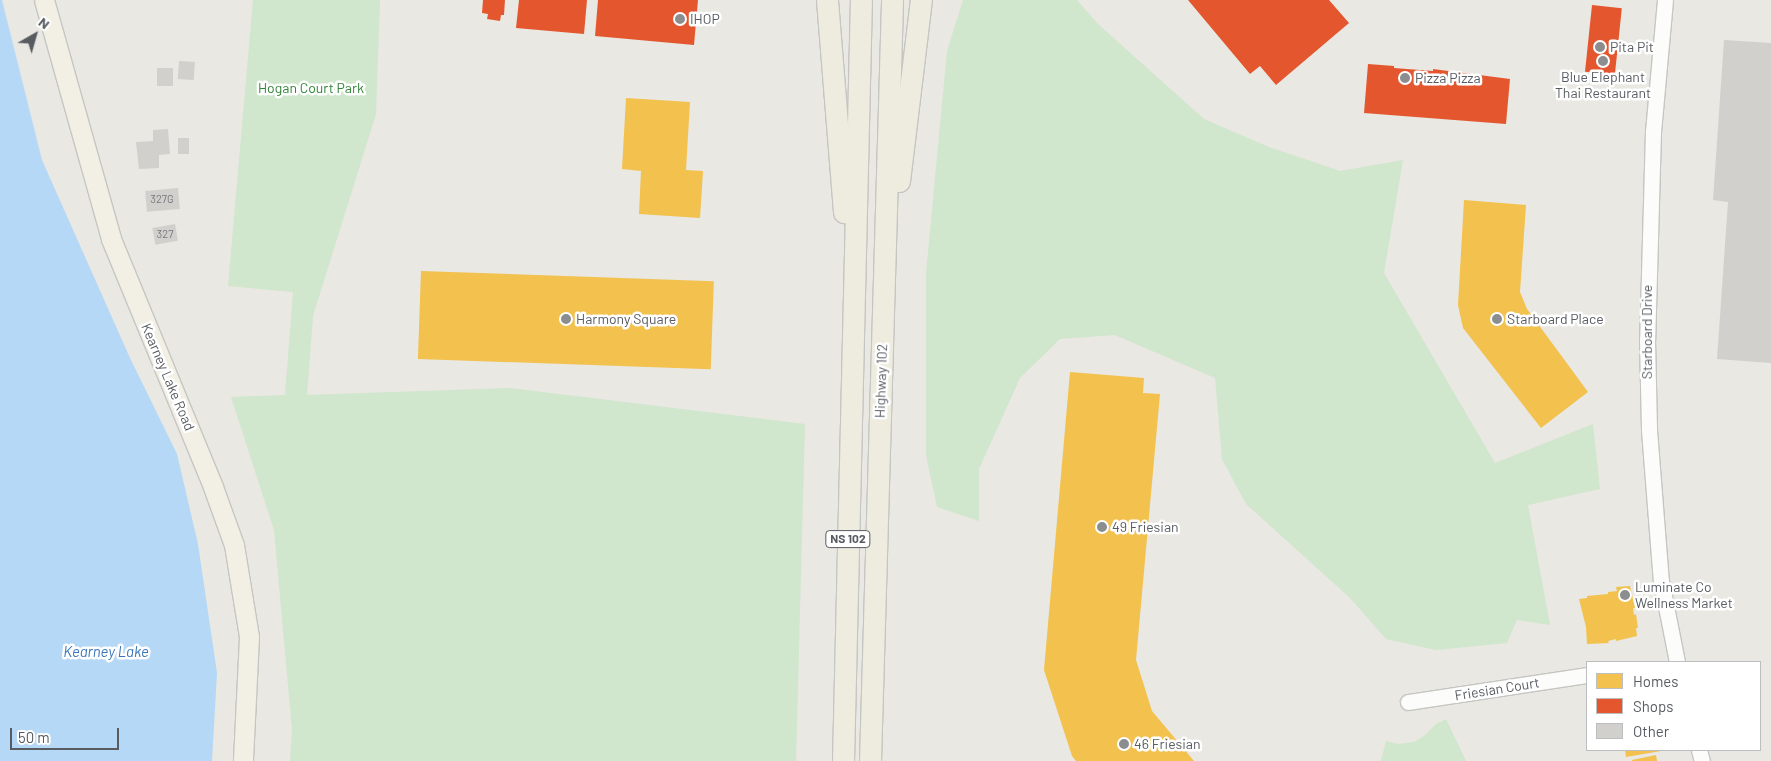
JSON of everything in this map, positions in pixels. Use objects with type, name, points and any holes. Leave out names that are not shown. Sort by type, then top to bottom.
[{"type":"highway","points":[[827,0],[853,316]]},
{"type":"highway","name":"Highway 102","points":[[844,761],[861,0]]},
{"type":"highway","name":"Highway 102","points":[[870,761],[892,0]]},
{"type":"highway","points":[[883,318],[922,0]]},
{"type":"main road","name":"Kearney Lake Road","points":[[44,0],[111,239],[214,487],[234,545],[249,638],[243,761]]},
{"type":"street","name":"Starboard Drive","points":[[1665,0],[1653,131],[1647,340],[1649,430],[1661,581],[1676,661]]},
{"type":"street","name":"Friesian Court","points":[[1408,702],[1586,675]]},
{"type":"green space","name":"Hogan Court Park","points":[[253,0],[380,0],[376,114],[313,316],[307,395],[510,388],[805,424],[796,761],[290,761],[292,730],[274,530],[231,397],[285,395],[293,292],[228,286]]},
{"type":"green space","points":[[963,0],[1077,0],[1098,24],[1204,119],[1269,147],[1340,171],[1403,160],[1384,273],[1495,463],[1593,424],[1600,489],[1528,505],[1550,625],[1517,620],[1507,643],[1436,650],[1386,639],[1350,598],[1246,504],[1222,459],[1215,378],[1115,335],[1060,339],[1020,378],[979,469],[979,521],[937,507],[926,455],[926,273],[947,51]]},
{"type":"green space","points":[[1446,719],[1466,761],[1381,761],[1386,741],[1398,744],[1414,742],[1424,736],[1436,724]]},
{"type":"water","name":"Kearney Lake","points":[[0,0],[2,0],[42,160],[130,358],[177,454],[198,544],[217,673],[212,761],[0,761]]},
{"type":"building: Homes","points":[[626,98],[690,102],[686,170],[703,171],[700,218],[639,214],[641,171],[622,169]]},
{"type":"building: Homes","name":"Starboard Place","points":[[1464,200],[1526,205],[1520,292],[1527,309],[1588,392],[1541,428],[1463,328],[1458,305]]},
{"type":"building: Homes","name":"Harmony Square","points":[[421,271],[714,281],[711,369],[418,359]]},
{"type":"building: Homes","name":"49 Friesian","points":[[1070,372],[1144,378],[1143,393],[1160,394],[1136,660],[1152,711],[1194,761],[1076,761],[1072,756],[1044,670]]},
{"type":"building: Homes","points":[[1630,586],[1638,628],[1636,628],[1637,636],[1608,641],[1609,643],[1587,644],[1586,627],[1579,599],[1587,598],[1587,596],[1608,594],[1608,592],[1617,591],[1616,587]]},
{"type":"building: Homes","points":[[1625,751],[1661,751],[1626,757]]},
{"type":"building: Homes","points":[[1656,755],[1657,761],[1632,761],[1632,760]]},
{"type":"building: Shops","points":[[483,0],[505,0],[504,15],[501,15],[500,21],[487,19],[488,14],[482,13]]},
{"type":"building: Shops","points":[[519,0],[587,0],[584,34],[516,28]]},
{"type":"building: Shops","points":[[598,0],[698,0],[694,45],[595,36]]},
{"type":"building: Shops","points":[[1188,0],[1329,0],[1349,23],[1276,85],[1260,66],[1250,74]]},
{"type":"building: Shops","points":[[1592,5],[1622,8],[1615,75],[1585,72]]},
{"type":"building: Shops","points":[[1368,64],[1433,71],[1433,69],[1510,79],[1506,124],[1364,113]]},
{"type":"building: Other","points":[[1724,40],[1771,43],[1771,363],[1717,359],[1728,202],[1713,200]]},
{"type":"building: Other","points":[[179,61],[195,62],[194,80],[178,79]]},
{"type":"building: Other","points":[[157,68],[173,68],[173,86],[157,86]]},
{"type":"building: Other","points":[[168,129],[170,154],[159,155],[159,168],[139,169],[136,142],[153,141],[153,130]]},
{"type":"building: Other","points":[[178,138],[189,138],[189,154],[178,154]]},
{"type":"building: Other","points":[[178,188],[180,209],[147,212],[145,191]]},
{"type":"building: Other","points":[[175,224],[178,241],[155,245],[152,228]]},
{"type":"place","name":"IHOP","points":[[680,19]]},
{"type":"place","name":"Pita Pit","points":[[1600,47]]},
{"type":"place","name":"Blue Elephant Thai Restaurant","points":[[1603,61]]},
{"type":"place","name":"Pizza Pizza","points":[[1405,78]]},
{"type":"place","name":"Harmony Square","points":[[566,319]]},
{"type":"place","name":"Starboard Place","points":[[1497,319]]},
{"type":"place","name":"49 Friesian","points":[[1102,527]]},
{"type":"place","name":"Luminate Co Wellness Market","points":[[1625,595]]},
{"type":"place","name":"46 Friesian","points":[[1124,744]]}]
